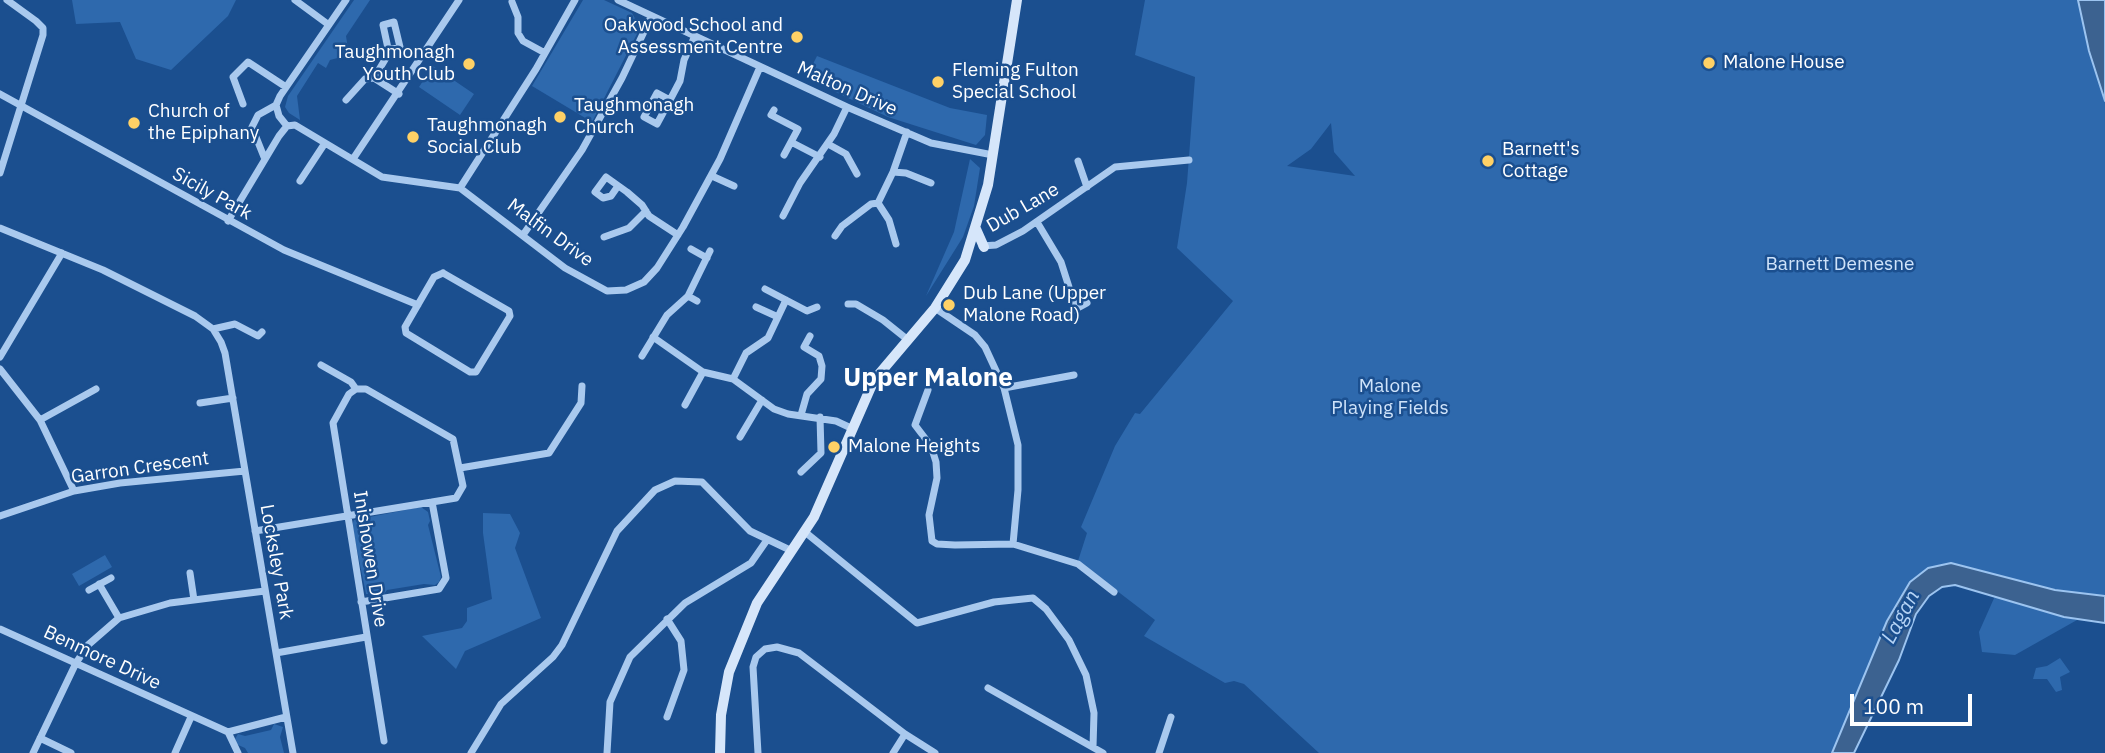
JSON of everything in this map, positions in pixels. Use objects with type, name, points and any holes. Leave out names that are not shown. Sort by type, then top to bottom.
[{"type":"main road","points":[[720,753],[721,715],[729,672],[757,603],[805,532],[874,380],[951,286],[972,243],[993,155],[1017,0]]},
{"type":"main road","points":[[976,229],[984,247]]},
{"type":"street","points":[[0,173],[43,28],[7,0]]},
{"type":"street","points":[[295,0],[329,24]]},
{"type":"street","points":[[264,157],[252,127],[258,115],[276,105],[346,0]]},
{"type":"street","points":[[353,159],[459,0]]},
{"type":"street","points":[[460,188],[575,0]]},
{"type":"street","name":"Malton Drive","points":[[621,1],[694,38],[931,143],[993,155]]},
{"type":"street","points":[[512,2],[518,17],[518,33],[523,41],[545,53]]},
{"type":"street","points":[[523,234],[589,139],[651,17]]},
{"type":"street","points":[[670,100],[694,38]]},
{"type":"street","points":[[346,100],[357,84],[374,78],[388,50]]},
{"type":"street","points":[[243,104],[233,77],[248,62],[286,87]]},
{"type":"street","name":"Malfin Drive","points":[[287,126],[304,129],[382,177],[460,188],[565,268],[607,290],[626,290],[643,282],[678,235],[712,176],[760,67]]},
{"type":"street","points":[[374,78],[398,94]]},
{"type":"street","name":"Sicily Park","points":[[0,94],[284,250],[418,305]]},
{"type":"street","points":[[228,221],[264,157],[287,126],[276,105]]},
{"type":"street","points":[[783,216],[800,183],[828,144],[847,107]]},
{"type":"street","points":[[774,110],[771,115],[798,129],[784,155]]},
{"type":"street","points":[[878,203],[893,172],[907,132]]},
{"type":"street","points":[[792,142],[820,157]]},
{"type":"street","points":[[300,181],[325,143]]},
{"type":"street","points":[[828,144],[846,154],[857,174]]},
{"type":"street","name":"Dub Lane","points":[[1078,160],[1087,187]]},
{"type":"street","name":"Dub Lane","points":[[972,243],[984,247],[996,245],[1037,222],[1121,165],[1189,160]]},
{"type":"street","points":[[893,172],[906,173],[931,183]]},
{"type":"street","points":[[712,176],[734,186]]},
{"type":"street","points":[[618,186],[678,235]]},
{"type":"street","points":[[835,236],[842,226],[871,204],[878,203]]},
{"type":"street","points":[[878,203],[889,220],[896,244]]},
{"type":"street","points":[[604,237],[629,228],[646,211]]},
{"type":"street","points":[[1037,222],[1061,262],[1076,309]]},
{"type":"street","points":[[0,228],[62,253],[195,316],[213,329],[235,324],[258,337],[262,332]]},
{"type":"street","points":[[642,356],[667,315],[688,296],[709,254],[691,249]]},
{"type":"street","points":[[0,357],[62,253]]},
{"type":"street","points":[[443,273],[506,308],[510,316],[480,370],[470,372],[410,337],[405,327],[418,305],[434,277],[443,273]]},
{"type":"street","points":[[765,289],[807,311],[817,307]]},
{"type":"street","points":[[688,296],[697,301]]},
{"type":"street","points":[[733,379],[746,353],[768,338],[786,300]]},
{"type":"street","points":[[1065,315],[1087,303]]},
{"type":"street","points":[[848,304],[856,304],[883,320],[908,340]]},
{"type":"street","points":[[756,307],[778,317]]},
{"type":"street","points":[[934,308],[975,335],[992,360],[1004,388],[1018,446],[1018,490],[1013,544]]},
{"type":"street","name":"Locksley Park","points":[[213,329],[225,353],[293,753]]},
{"type":"street","points":[[801,415],[807,394],[821,379],[822,366],[819,356],[804,347],[810,336]]},
{"type":"street","points":[[653,337],[703,372],[733,379],[761,400],[788,414],[820,417],[851,428]]},
{"type":"street","points":[[255,531],[456,498],[463,486],[453,439],[366,389],[356,389],[351,382],[321,365]]},
{"type":"street","points":[[0,369],[40,420],[75,491]]},
{"type":"street","points":[[684,401],[703,372]]},
{"type":"street","points":[[1004,388],[1074,374]]},
{"type":"street","points":[[460,468],[549,453],[581,403],[582,386]]},
{"type":"street","points":[[40,420],[96,389]]},
{"type":"street","name":"Inishowen Drive","points":[[356,389],[349,394],[333,423],[384,741]]},
{"type":"street","points":[[928,390],[915,425],[931,446],[936,462],[937,478],[929,515],[930,536],[937,544],[1013,544],[1078,564],[1114,592]]},
{"type":"street","points":[[200,403],[233,398]]},
{"type":"street","points":[[740,433],[761,400]]},
{"type":"street","points":[[801,472],[821,453],[820,417]]},
{"type":"street","name":"Garron Crescent","points":[[0,516],[75,491],[164,477],[245,471]]},
{"type":"street","points":[[471,753],[502,704],[553,657],[562,645],[617,531],[655,489],[675,481],[702,482],[750,531],[792,551]]},
{"type":"street","points":[[361,602],[439,589],[446,579],[432,502]]},
{"type":"street","points":[[805,532],[917,623],[994,602],[1033,598],[1046,609],[1069,640],[1086,676],[1094,713],[1093,747]]},
{"type":"street","points":[[607,753],[608,712],[617,681],[636,651],[667,619],[699,594],[751,563],[767,540]]},
{"type":"street","points":[[190,573],[194,600]]},
{"type":"street","points":[[89,590],[111,578]]},
{"type":"street","points":[[99,584],[119,618]]},
{"type":"street","points":[[33,753],[76,663],[88,645],[119,618],[148,608],[265,591]]},
{"type":"street","points":[[667,619],[681,641],[684,670],[667,717]]},
{"type":"street","name":"Benmore Drive","points":[[0,629],[228,732]]},
{"type":"street","points":[[276,653],[366,637]]},
{"type":"street","points":[[758,753],[753,667],[756,657],[765,649],[777,647],[799,653],[905,734],[935,753]]},
{"type":"street","points":[[988,688],[1103,753]]},
{"type":"street","points":[[175,753],[191,717]]},
{"type":"street","points":[[238,753],[228,732],[286,717]]},
{"type":"street","points":[[1159,753],[1171,717]]},
{"type":"street","points":[[893,753],[905,734]]},
{"type":"street","points":[[40,738],[72,753]]},
{"type":"green space","points":[[72,0],[236,0],[228,16],[171,70],[136,59],[120,22],[76,24]]},
{"type":"green space","points":[[354,0],[370,0],[346,36],[349,55],[330,60],[326,68],[318,63],[297,96],[300,120],[285,107],[288,96]]},
{"type":"green space","points":[[583,0],[604,0],[632,13],[640,28],[592,122],[532,86]]},
{"type":"green space","name":"Barnett Demesne","points":[[1145,0],[2078,0],[2089,51],[2105,101],[2105,596],[2055,590],[1951,563],[1870,666],[1832,753],[1319,753],[1244,684],[1234,681],[1225,683],[1144,636],[1155,620],[1078,561],[1087,533],[1081,527],[1115,446],[1135,413],[1140,414],[1233,301],[1177,248],[1187,183],[1195,77],[1135,55]],"holes":[[[1331,123],[1334,152],[1355,176],[1287,166],[1311,149]]]},
{"type":"green space","points":[[817,56],[950,108],[987,115],[985,135],[976,145],[888,117],[806,78]]},
{"type":"green space","points":[[433,66],[474,94],[460,115],[419,87]]},
{"type":"green space","points":[[970,159],[980,168],[974,206],[963,237],[926,296],[954,232]]},
{"type":"green space","points":[[421,507],[428,512],[428,525],[441,577],[439,582],[435,585],[424,584],[387,590],[384,594],[366,594],[352,525],[354,520]]},
{"type":"green space","points":[[483,513],[510,514],[520,533],[515,548],[541,618],[465,651],[456,669],[422,636],[462,628],[467,621],[467,608],[492,599]]},
{"type":"green space","points":[[105,555],[112,567],[79,586],[72,574]]},
{"type":"green space","points":[[1995,596],[2077,620],[2015,655],[1982,652],[1979,632]]},
{"type":"green space","points":[[2060,658],[2070,672],[2060,677],[2062,690],[2056,692],[2047,679],[2033,679],[2036,668],[2047,666]]},
{"type":"green space","points":[[274,724],[283,727],[280,737],[284,753],[248,753],[245,748],[236,744],[238,734],[245,736],[271,730]]},
{"type":"water","points":[[2078,0],[2105,0],[2105,101],[2089,51]]},
{"type":"water","name":"Lagan","points":[[1951,563],[2055,590],[2105,596],[2105,623],[2064,617],[1955,585],[1942,587],[1929,596],[1916,614],[1899,660],[1854,753],[1832,753],[1887,621],[1910,582],[1928,568]]},
{"type":"place","name":"Oakwood School and Assessment Centre","points":[[797,37]]},
{"type":"place","name":"Malone House","points":[[1709,63]]},
{"type":"place","name":"Taughmonagh Youth Club","points":[[469,64]]},
{"type":"place","name":"Fleming Fulton Special School","points":[[938,82]]},
{"type":"place","name":"Taughmonagh Church","points":[[560,117]]},
{"type":"place","name":"Church of the Epiphany","points":[[134,123]]},
{"type":"place","name":"Taughmonagh Social Club","points":[[413,137]]},
{"type":"place","name":"Barnett's Cottage","points":[[1488,161]]},
{"type":"place","name":"Dub Lane (Upper Malone Road)","points":[[949,305]]},
{"type":"place","name":"Malone Heights","points":[[834,447]]},
{"type":"district","name":"Upper Malone","points":[[928,378]]},
{"type":"park label","name":"Malone Playing Fields","points":[[1390,398]]}]
